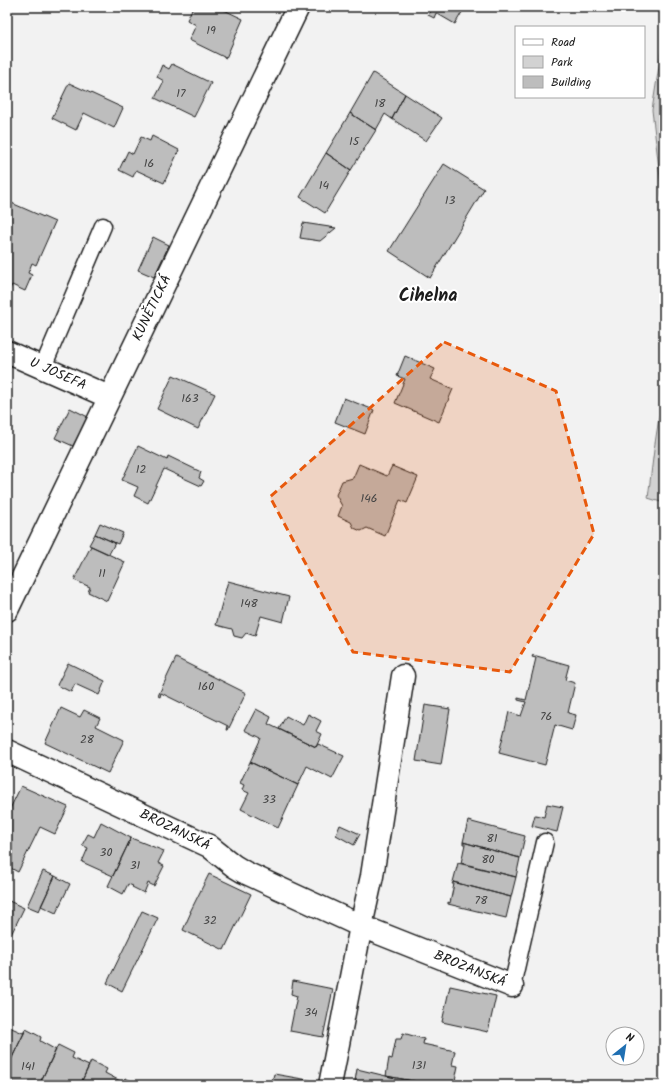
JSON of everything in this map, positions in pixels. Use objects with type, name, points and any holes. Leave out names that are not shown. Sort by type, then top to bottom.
[{"type":"street","name":"KUNĚTICKÁ","points":[[7,610],[298,7]]},
{"type":"street","name":"U JOSEFA","points":[[7,352],[109,397]]},
{"type":"street","points":[[330,1085],[360,926],[372,876],[403,676]]},
{"type":"street","name":"BROZANSKÁ","points":[[7,751],[209,846],[244,872],[360,926],[512,986]]},
{"type":"lane","points":[[43,367],[104,226]]},
{"type":"lane","points":[[512,986],[545,842]]},
{"type":"highlighted area","points":[[444,342],[556,391],[594,534],[510,672],[353,652],[270,497]]},
{"type":"green space","points":[[664,35],[664,211],[652,110]]},
{"type":"green space","points":[[664,385],[664,503],[648,498]]},
{"type":"building","points":[[195,7],[218,7],[243,19],[226,58],[189,40],[196,25],[187,20],[192,9],[193,10]]},
{"type":"building","points":[[433,7],[465,7],[455,24],[436,13],[434,18],[428,15]]},
{"type":"building","points":[[172,64],[211,83],[194,117],[155,98],[164,81],[157,77],[162,65],[169,69]]},
{"type":"building","points":[[373,73],[405,94],[392,119],[385,114],[376,130],[350,113]]},
{"type":"building","points":[[69,83],[123,108],[114,128],[84,113],[76,130],[52,118]]},
{"type":"building","points":[[405,94],[442,118],[426,141],[392,119]]},
{"type":"building","points":[[350,113],[376,130],[351,170],[326,153]]},
{"type":"building","points":[[152,136],[179,150],[164,183],[136,170],[133,177],[119,170],[128,151],[133,154],[141,137],[150,141]]},
{"type":"building","points":[[326,153],[351,170],[325,213],[300,197]]},
{"type":"building","points":[[444,164],[484,189],[430,278],[389,251]]},
{"type":"building","points":[[7,201],[55,222],[36,265],[32,263],[28,273],[32,275],[25,291],[12,285],[7,295]]},
{"type":"building","points":[[303,223],[336,228],[320,241],[300,238]]},
{"type":"building","points":[[153,237],[169,245],[154,277],[138,270]]},
{"type":"building","points":[[405,356],[435,369],[430,379],[453,389],[439,422],[395,403],[405,379],[397,376]]},
{"type":"building","points":[[173,375],[215,394],[198,429],[157,409]]},
{"type":"building","points":[[344,398],[374,410],[365,434],[335,422]]},
{"type":"building","points":[[70,408],[88,417],[73,446],[55,438]]},
{"type":"building","points":[[138,446],[167,460],[168,456],[201,472],[199,478],[204,481],[201,486],[164,469],[148,503],[134,496],[138,487],[122,480]]},
{"type":"building","points":[[359,464],[387,476],[392,466],[418,477],[407,503],[400,500],[385,536],[367,528],[361,531],[354,528],[351,522],[338,516],[342,506],[336,495],[342,481],[353,478]]},
{"type":"building","points":[[100,523],[123,533],[118,544],[95,534]]},
{"type":"building","points":[[95,534],[115,543],[109,554],[89,545]]},
{"type":"building","points":[[91,546],[125,562],[107,601],[88,592],[90,587],[74,580]]},
{"type":"building","points":[[228,581],[289,597],[283,622],[261,616],[255,636],[246,633],[242,638],[234,636],[232,629],[216,625]]},
{"type":"building","points":[[533,655],[569,665],[565,680],[575,683],[568,713],[576,715],[572,730],[555,725],[545,765],[499,753],[509,712],[521,716],[526,702],[518,700],[518,698],[526,700],[536,658],[532,657]]},
{"type":"building","points":[[176,658],[246,693],[228,730],[228,726],[161,693],[160,697],[158,696]]},
{"type":"building","points":[[68,663],[105,681],[99,695],[75,684],[71,692],[57,685]]},
{"type":"building","points":[[425,705],[450,709],[441,765],[416,761]]},
{"type":"building","points":[[61,708],[80,717],[84,710],[100,718],[96,726],[124,740],[108,773],[45,743]]},
{"type":"building","points":[[256,709],[271,717],[268,724],[316,747],[318,744],[344,756],[332,779],[307,766],[298,785],[250,762],[261,738],[245,730]]},
{"type":"building","points":[[308,714],[321,721],[316,731],[322,734],[316,747],[279,729],[286,716],[303,725]]},
{"type":"building","points":[[250,762],[298,785],[278,828],[241,809],[249,793],[242,790],[244,785],[240,783]]},
{"type":"building","points":[[21,786],[68,807],[55,834],[40,827],[18,872],[7,866],[7,815]]},
{"type":"building","points":[[547,804],[563,807],[557,832],[532,826],[535,815],[544,817]]},
{"type":"building","points":[[468,821],[525,836],[520,858],[463,842]]},
{"type":"building","points":[[101,822],[131,838],[113,876],[82,862],[88,848],[82,845],[88,834],[94,837]]},
{"type":"building","points":[[340,825],[360,834],[354,845],[336,835]]},
{"type":"building","points":[[131,838],[164,851],[158,863],[164,866],[154,886],[148,883],[144,893],[128,884],[123,894],[108,886]]},
{"type":"building","points":[[463,842],[520,858],[516,877],[461,863],[465,844],[463,844]]},
{"type":"building","points":[[458,863],[516,877],[511,897],[453,882]]},
{"type":"building","points":[[43,871],[55,876],[39,911],[27,906]]},
{"type":"building","points":[[209,874],[251,894],[224,950],[183,930],[190,912]]},
{"type":"building","points":[[55,876],[70,884],[56,913],[41,906]]},
{"type":"building","points":[[453,882],[511,897],[506,918],[448,904],[448,902],[450,903],[454,884],[452,884]]},
{"type":"building","points":[[7,900],[24,908],[7,943]]},
{"type":"building","points":[[142,911],[158,918],[122,991],[107,983]]},
{"type":"building","points":[[293,981],[333,989],[323,1037],[290,1031],[297,996],[291,994]]},
{"type":"building","points":[[450,986],[496,996],[488,1032],[442,1022]]},
{"type":"building","points":[[7,1026],[23,1033],[26,1029],[7,1068]]},
{"type":"building","points":[[26,1029],[41,1037],[40,1041],[56,1050],[39,1085],[12,1085],[7,1083],[7,1068]]},
{"type":"building","points":[[403,1033],[424,1039],[423,1044],[455,1051],[452,1065],[458,1066],[454,1085],[434,1085],[386,1076],[389,1058],[392,1059],[396,1039],[401,1039]]},
{"type":"building","points":[[58,1045],[74,1053],[72,1058],[89,1066],[80,1085],[39,1085]]},
{"type":"building","points":[[91,1061],[107,1069],[105,1073],[122,1082],[121,1085],[80,1085]]},
{"type":"building","points":[[357,1069],[434,1085],[374,1085],[355,1081]]},
{"type":"building","points":[[274,1074],[314,1081],[313,1085],[271,1085]]},
{"type":"building","points":[[125,1078],[140,1085],[121,1085]]},
{"type":"district","name":"Cihelna","points":[[428,296]]}]
